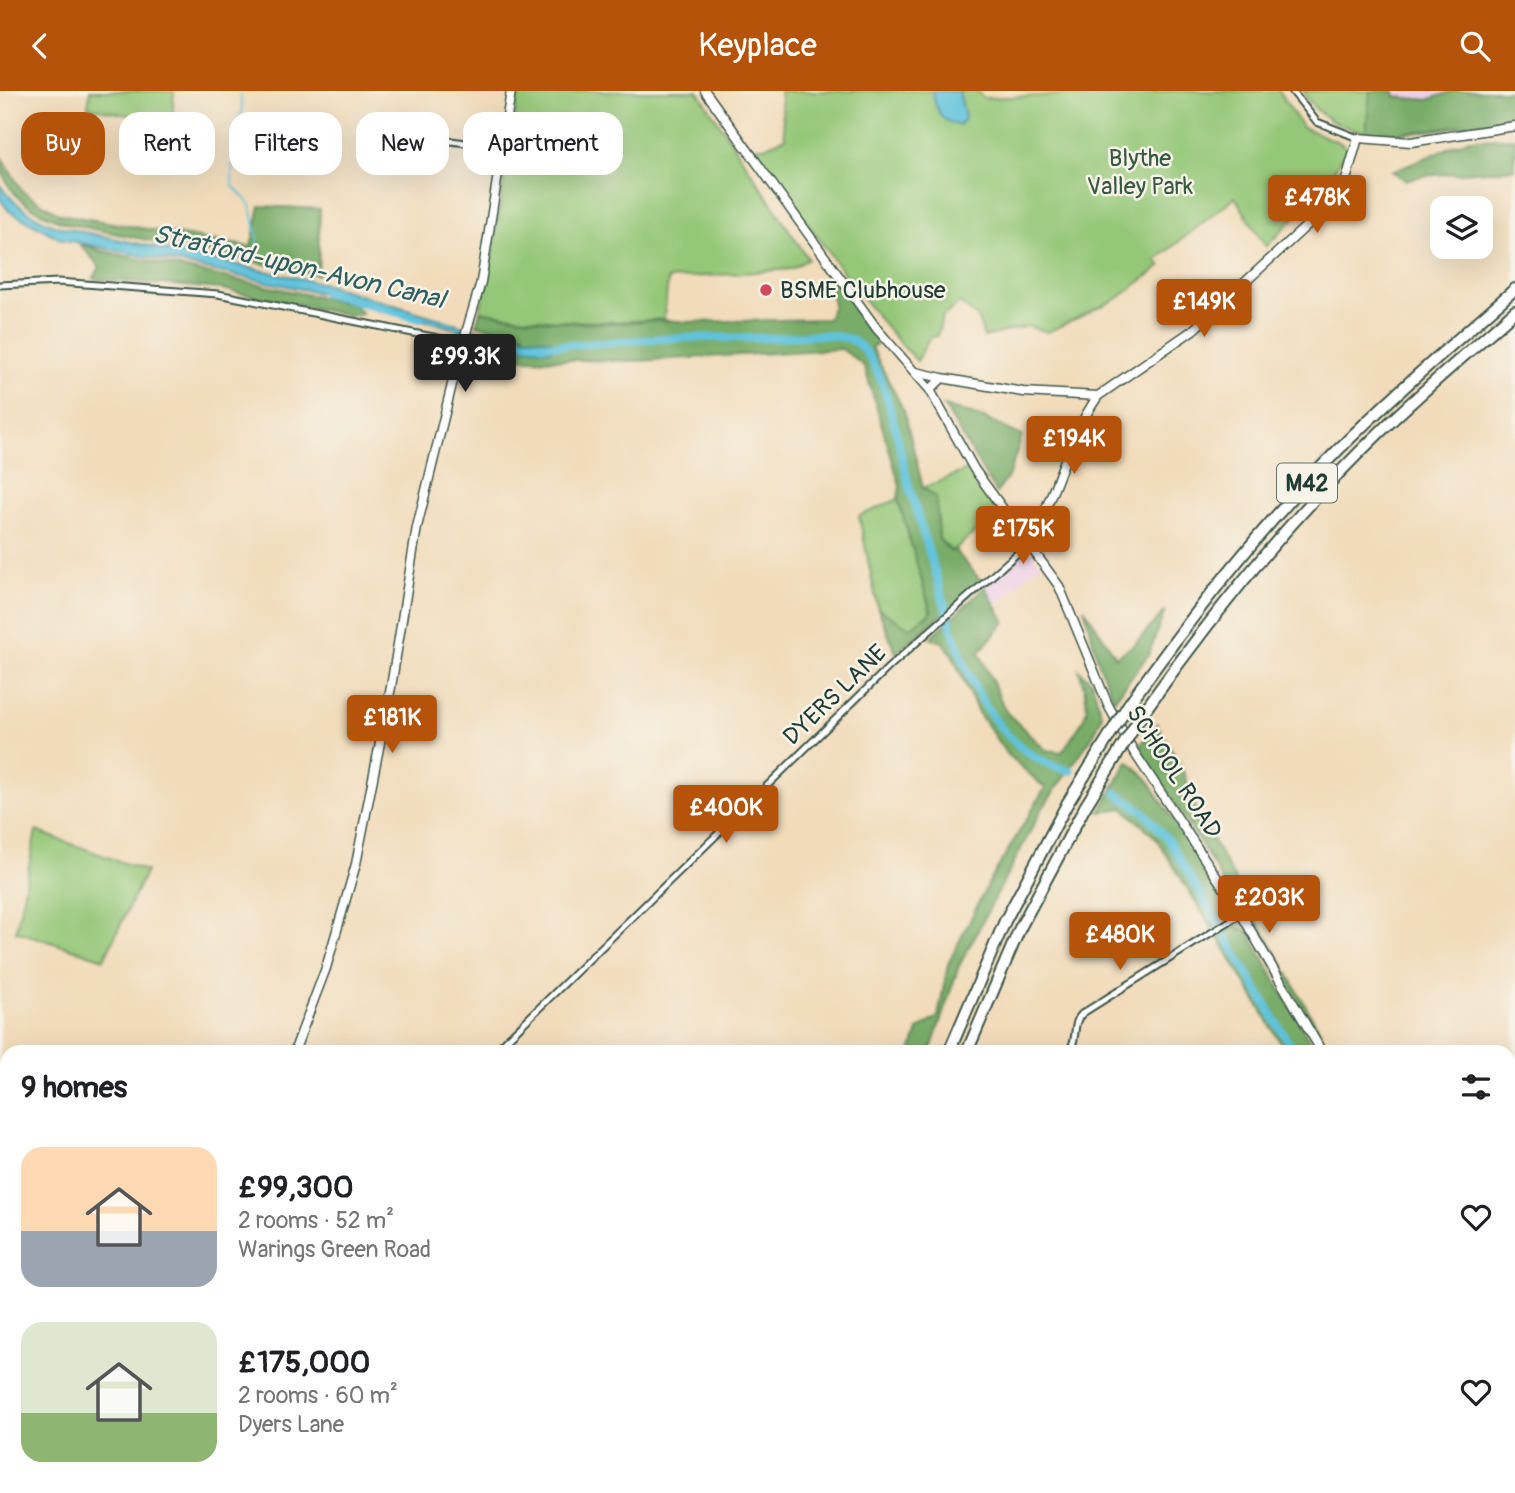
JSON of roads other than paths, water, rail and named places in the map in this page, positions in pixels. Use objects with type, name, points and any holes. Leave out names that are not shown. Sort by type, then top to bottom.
[{"type":"highway","name":"M42","points":[[952,1045],[1005,921],[1067,804],[1129,704],[1217,584],[1276,516],[1339,450],[1515,289]]},
{"type":"highway","name":"M42","points":[[970,1045],[1020,928],[1085,807],[1143,713],[1218,612],[1279,538],[1379,433],[1515,311]]},
{"type":"street","points":[[508,112],[511,91]]},
{"type":"street","name":"SCHOOL ROAD","points":[[705,91],[877,330],[930,390],[974,469],[1059,586],[1101,690],[1121,729],[1241,914],[1318,1045]]},
{"type":"street","points":[[1292,91],[1317,123],[1358,138],[1411,142],[1515,126]]},
{"type":"street","points":[[916,372],[1023,391],[1098,396],[1193,330],[1328,206],[1346,180],[1358,138]]},
{"type":"street","points":[[451,141],[463,143]]},
{"type":"street","points":[[297,1045],[326,968],[356,864],[391,687],[417,527],[458,360],[481,282],[498,175]]},
{"type":"street","points":[[0,285],[58,282],[218,294],[441,339],[464,340]]},
{"type":"street","points":[[441,339],[458,360]]},
{"type":"street","points":[[930,390],[942,378]]},
{"type":"street","name":"DYERS LANE","points":[[501,1045],[890,667],[1029,543],[1042,521],[1075,432],[1098,396]]},
{"type":"street","points":[[1072,1045],[1075,1022],[1083,1013],[1241,914]]},
{"type":"water","points":[[932,91],[959,91],[965,118],[960,125],[943,118],[935,104]]},
{"type":"water","points":[[0,185],[25,210],[56,226],[321,283],[477,330],[551,340],[551,350],[523,347],[335,296],[61,239],[9,211],[0,199]]},
{"type":"waterway","points":[[240,91],[242,110],[234,132],[232,178],[233,186],[251,205],[258,242],[256,255]]},
{"type":"waterway","name":"Stratford-upon-Avon Canal","points":[[325,293],[420,319]]},
{"type":"waterway","name":"Stratford-upon-Avon Canal","points":[[543,345],[820,335],[849,339],[860,346],[870,359],[885,393],[913,501],[952,629],[977,691],[994,718],[1015,742],[1040,760],[1071,771]]},
{"type":"waterway","name":"Stratford-upon-Avon Canal","points":[[1116,793],[1144,812],[1169,841],[1290,1045]]},
{"type":"place","name":"BSME Clubhouse","points":[[766,290]]},
{"type":"park label","name":"Blythe Valley Park","points":[[1140,172]]}]
